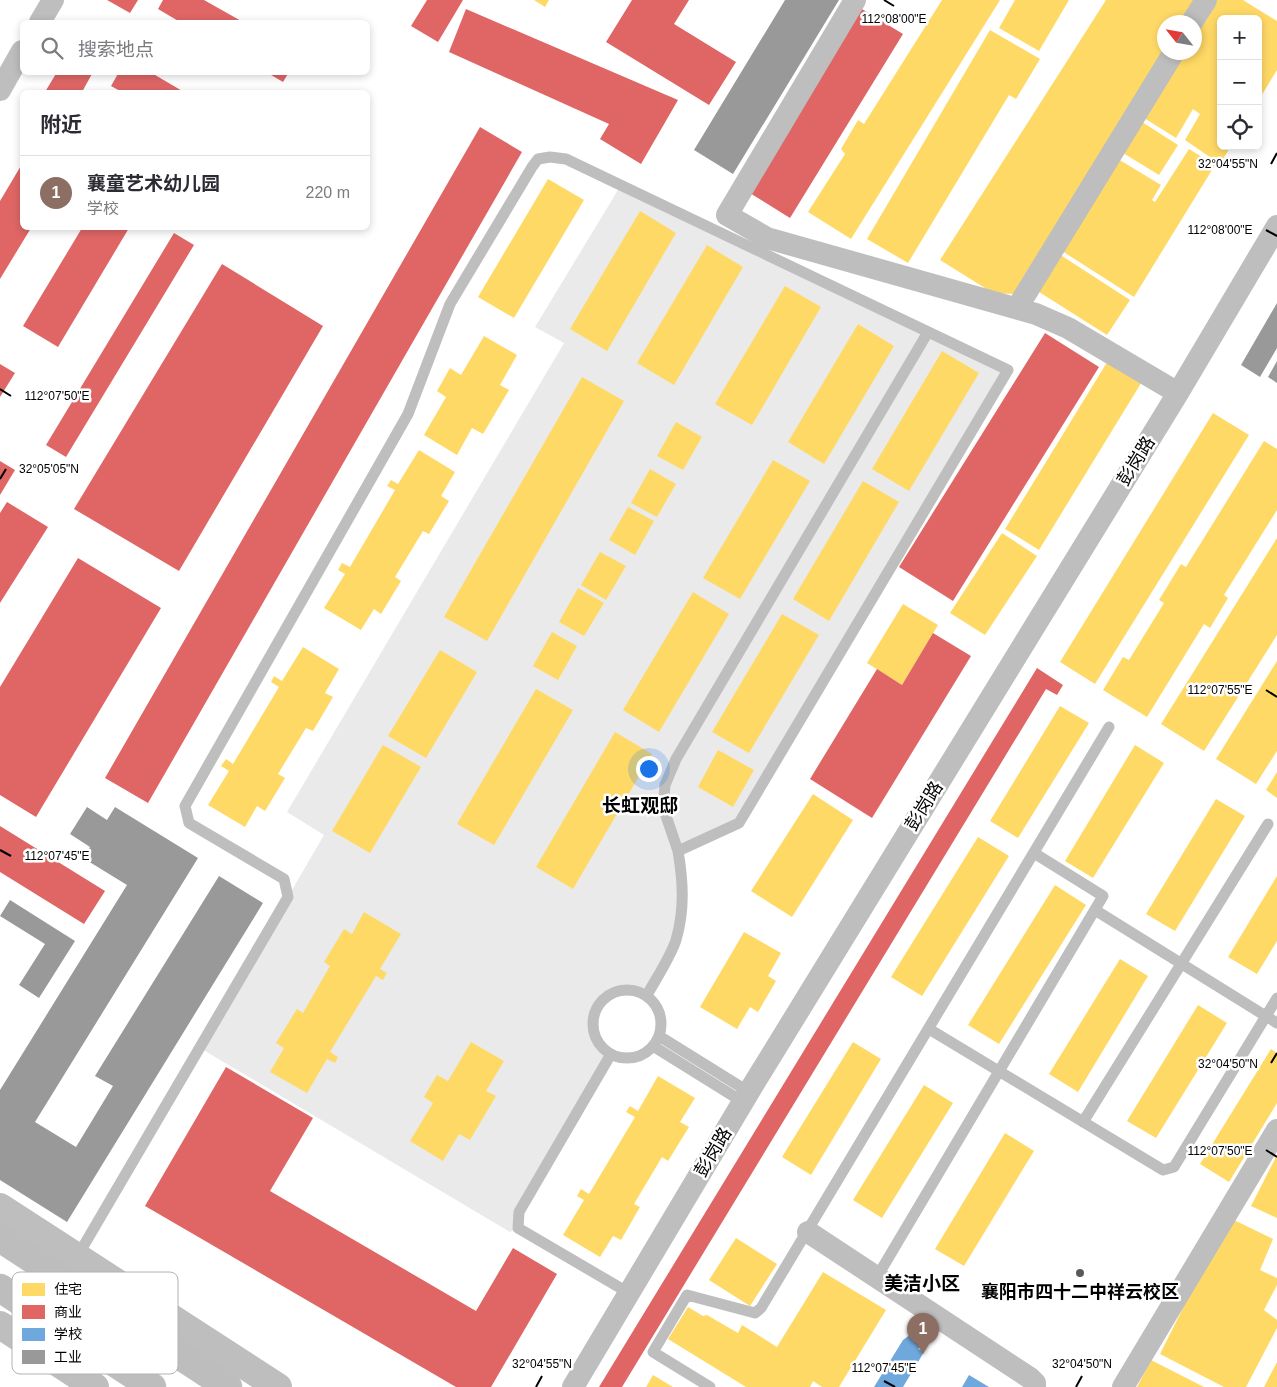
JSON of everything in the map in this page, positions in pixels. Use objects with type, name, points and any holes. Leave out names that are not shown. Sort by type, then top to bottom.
[{"type":"highway","points":[[0,1238],[52,1272]]},
{"type":"highway","points":[[0,1288],[12,1296]]},
{"type":"highway","points":[[178,1354],[228,1387]]},
{"type":"highway","points":[[132,1374],[152,1387]]},
{"type":"street","points":[[41,20],[53,0]]},
{"type":"street","points":[[855,0],[727,215],[767,238],[1036,314],[1068,328],[1178,393]]},
{"type":"street","points":[[1196,15],[1206,0]]},
{"type":"street","points":[[0,90],[20,55]]},
{"type":"street","points":[[1017,308],[1169,60]]},
{"type":"street","name":"彭岗路","points":[[573,1387],[746,1097],[1178,393],[1277,226]]},
{"type":"street","points":[[1123,1387],[1277,1130]]},
{"type":"street","points":[[0,1207],[100,1272]]},
{"type":"street","points":[[808,1232],[1030,1378],[1035,1383],[1035,1387]]},
{"type":"street","points":[[178,1322],[278,1387]]},
{"type":"street","points":[[0,1325],[12,1333]]},
{"type":"street","points":[[75,1374],[95,1387]]},
{"type":"lane","points":[[77,1257],[288,897],[284,879],[190,824],[185,806],[408,414],[450,304],[538,159],[550,157],[566,159],[1008,370],[739,823],[678,850]]},
{"type":"lane","points":[[647,995],[676,941],[683,911],[683,885],[678,850],[663,807],[665,785],[676,759],[928,332]]},
{"type":"lane","points":[[710,1387],[653,1352],[687,1295],[755,1314],[761,1308],[1109,727]]},
{"type":"lane","points":[[1084,1122],[1268,824]]},
{"type":"lane","points":[[876,1277],[1103,896],[1034,853]]},
{"type":"lane","points":[[1095,910],[1277,1023]]},
{"type":"lane","points":[[632,990],[647,995],[655,1003],[660,1014],[662,1025],[656,1041],[644,1054],[622,1058],[611,1054],[602,1048],[594,1033],[593,1016],[605,997],[615,991],[632,990]]},
{"type":"lane","points":[[929,1029],[1163,1170],[1174,1168],[1277,998]]},
{"type":"lane","points":[[656,1041],[746,1097]]},
{"type":"lane","points":[[611,1054],[518,1212],[518,1228],[629,1293]]},
{"type":"shaded area","points":[[621,185],[1008,370],[739,823],[678,851],[683,911],[647,995],[631,990],[617,991],[606,997],[598,1006],[593,1017],[594,1030],[600,1042],[611,1054],[519,1212],[518,1228],[510,1232],[200,1048],[324,835],[287,812],[564,343],[535,327]]},
{"type":"building: 住宅","points":[[534,0],[549,0],[545,7]]},
{"type":"building: 住宅","points":[[942,0],[1000,0],[851,239],[808,212],[845,154],[841,149],[858,120],[864,124]]},
{"type":"building: 住宅","points":[[1015,0],[1069,0],[1039,51],[999,28]]},
{"type":"building: 住宅","points":[[1106,0],[1199,0],[1189,15],[1157,15],[1157,60],[1159,60],[1014,294],[993,293],[940,260]]},
{"type":"building: 住宅","points":[[1216,0],[1243,0],[1277,21],[1277,70],[1262,94],[1262,15],[1217,15],[1217,150],[1229,150],[1220,164],[1185,140],[1200,114],[1193,109],[1176,138],[1144,118],[1179,60],[1202,60],[1202,22]]},
{"type":"building: 住宅","points":[[990,30],[1040,59],[1016,99],[1009,95],[908,263],[867,239]]},
{"type":"building: 住宅","points":[[1142,122],[1178,145],[1159,175],[1123,153]]},
{"type":"building: 住宅","points":[[1189,149],[1215,165],[1134,297],[1062,251],[1118,159],[1161,185],[1152,200],[1155,202]]},
{"type":"building: 住宅","points":[[548,179],[584,200],[514,318],[478,297]]},
{"type":"building: 住宅","points":[[640,211],[676,233],[607,351],[570,329]]},
{"type":"building: 住宅","points":[[707,245],[743,267],[674,385],[637,363]]},
{"type":"building: 住宅","points":[[1059,254],[1130,300],[1107,335],[1036,290]]},
{"type":"building: 住宅","points":[[785,286],[821,307],[752,425],[715,404]]},
{"type":"building: 住宅","points":[[858,324],[894,346],[824,464],[788,442]]},
{"type":"building: 住宅","points":[[484,336],[517,355],[500,385],[509,390],[483,434],[472,428],[457,455],[424,435],[446,397],[437,391],[450,368],[461,375]]},
{"type":"building: 住宅","points":[[942,351],[979,373],[909,491],[872,469]]},
{"type":"building: 住宅","points":[[1109,359],[1143,380],[1039,550],[1005,529]]},
{"type":"building: 住宅","points":[[582,377],[624,401],[487,641],[444,617]]},
{"type":"building: 住宅","points":[[1213,413],[1249,435],[1095,684],[1060,662]]},
{"type":"building: 住宅","points":[[676,422],[702,437],[683,470],[657,456]]},
{"type":"building: 住宅","points":[[1264,441],[1277,449],[1277,510],[1224,595],[1228,598],[1210,628],[1204,624],[1147,717],[1103,690],[1123,657],[1129,660],[1164,603],[1159,600],[1181,564],[1186,567]]},
{"type":"building: 住宅","points":[[419,450],[455,472],[441,496],[449,501],[429,534],[423,531],[395,577],[401,581],[381,614],[374,609],[361,630],[324,608],[345,574],[338,570],[342,563],[350,567],[395,490],[387,486],[391,480],[398,484]]},
{"type":"building: 住宅","points":[[773,460],[810,481],[740,599],[703,578]]},
{"type":"building: 住宅","points":[[650,469],[676,484],[657,517],[631,503]]},
{"type":"building: 住宅","points":[[863,481],[899,502],[829,621],[793,599]]},
{"type":"building: 住宅","points":[[628,507],[654,521],[635,555],[609,540]]},
{"type":"building: 住宅","points":[[1002,533],[1037,556],[985,635],[950,613]]},
{"type":"building: 住宅","points":[[1277,538],[1277,635],[1204,751],[1161,724]]},
{"type":"building: 住宅","points":[[600,552],[626,566],[606,600],[581,585]]},
{"type":"building: 住宅","points":[[578,588],[604,603],[584,636],[559,622]]},
{"type":"building: 住宅","points":[[693,592],[729,614],[659,732],[623,710]]},
{"type":"building: 住宅","points":[[903,604],[938,625],[902,685],[867,663]]},
{"type":"building: 住宅","points":[[782,614],[819,635],[749,753],[712,732]]},
{"type":"building: 住宅","points":[[552,632],[577,646],[558,680],[533,666]]},
{"type":"building: 住宅","points":[[303,647],[339,669],[325,693],[333,697],[313,731],[306,728],[278,774],[285,778],[265,811],[257,806],[245,827],[208,805],[229,771],[221,766],[226,759],[233,764],[279,687],[271,682],[274,676],[282,681]]},
{"type":"building: 住宅","points":[[440,650],[477,672],[426,758],[388,736]]},
{"type":"building: 住宅","points":[[1277,661],[1277,751],[1256,784],[1216,759]]},
{"type":"building: 住宅","points":[[536,689],[573,710],[494,845],[457,824]]},
{"type":"building: 住宅","points":[[1060,706],[1089,723],[1018,838],[990,821]]},
{"type":"building: 住宅","points":[[615,732],[652,754],[573,889],[536,867]]},
{"type":"building: 住宅","points":[[383,745],[421,767],[370,853],[332,831]]},
{"type":"building: 住宅","points":[[1135,745],[1164,763],[1093,878],[1065,861]]},
{"type":"building: 住宅","points":[[718,750],[754,770],[733,807],[698,787]]},
{"type":"building: 住宅","points":[[1277,772],[1277,798],[1266,790]]},
{"type":"building: 住宅","points":[[813,794],[853,820],[792,917],[751,891]]},
{"type":"building: 住宅","points":[[1216,799],[1245,816],[1175,931],[1146,914]]},
{"type":"building: 住宅","points":[[978,837],[1009,856],[922,996],[891,977]]},
{"type":"building: 住宅","points":[[1277,876],[1277,941],[1257,974],[1228,957]]},
{"type":"building: 住宅","points":[[1055,885],[1086,905],[999,1044],[968,1025]]},
{"type":"building: 住宅","points":[[364,912],[401,934],[380,969],[387,973],[383,980],[376,976],[330,1052],[338,1057],[335,1063],[327,1059],[307,1093],[270,1072],[284,1048],[276,1043],[297,1009],[303,1013],[330,966],[324,962],[344,929],[352,934]]},
{"type":"building: 住宅","points":[[744,932],[781,953],[768,976],[776,981],[758,1012],[750,1007],[737,1029],[700,1007]]},
{"type":"building: 住宅","points":[[1120,959],[1148,976],[1078,1092],[1049,1074]]},
{"type":"building: 住宅","points":[[1198,1005],[1227,1023],[1156,1138],[1127,1121]]},
{"type":"building: 住宅","points":[[471,1042],[504,1061],[486,1091],[496,1096],[470,1140],[459,1134],[443,1161],[410,1141],[433,1103],[424,1097],[437,1075],[448,1081]]},
{"type":"building: 住宅","points":[[853,1042],[881,1059],[811,1175],[782,1157]]},
{"type":"building: 住宅","points":[[1271,1049],[1277,1053],[1277,1103],[1229,1182],[1200,1164]]},
{"type":"building: 住宅","points":[[658,1076],[695,1098],[680,1122],[689,1127],[668,1161],[662,1157],[634,1204],[640,1207],[621,1240],[613,1236],[600,1257],[563,1235],[584,1200],[577,1196],[581,1189],[589,1194],[635,1117],[626,1112],[630,1106],[638,1111]]},
{"type":"building: 住宅","points":[[924,1085],[953,1103],[882,1218],[853,1200]]},
{"type":"building: 住宅","points":[[1005,1133],[1034,1151],[964,1266],[935,1249]]},
{"type":"building: 住宅","points":[[1277,1155],[1277,1218],[1251,1206]]},
{"type":"building: 住宅","points":[[1234,1220],[1273,1239],[1260,1270],[1277,1278],[1277,1285],[1264,1310],[1277,1320],[1277,1328],[1246,1387],[1224,1387],[1160,1354],[1192,1290]]},
{"type":"building: 住宅","points":[[736,1238],[777,1264],[750,1306],[709,1280]]},
{"type":"building: 住宅","points":[[823,1272],[886,1310],[839,1387],[822,1387],[813,1381],[810,1387],[746,1387],[668,1339],[688,1307],[703,1316],[707,1315],[738,1333],[742,1325],[777,1347]]},
{"type":"building: 住宅","points":[[1151,1360],[1204,1387],[1137,1387]]},
{"type":"building: 住宅","points":[[1277,1362],[1277,1387],[1264,1387]]},
{"type":"building: 住宅","points":[[653,1375],[673,1387],[646,1387]]},
{"type":"building: 商业","points":[[107,0],[138,0],[130,13]]},
{"type":"building: 商业","points":[[163,0],[204,0],[239,20],[177,20],[158,9]]},
{"type":"building: 商业","points":[[427,0],[463,0],[438,42],[411,26]]},
{"type":"building: 商业","points":[[632,0],[689,0],[674,24],[736,62],[709,105],[606,42]]},
{"type":"building: 商业","points":[[857,6],[903,34],[790,218],[745,190]]},
{"type":"building: 商业","points":[[466,9],[678,100],[641,164],[600,139],[609,124],[449,52]]},
{"type":"building: 商业","points":[[55,75],[91,75],[83,90],[46,90]]},
{"type":"building: 商业","points":[[117,75],[155,75],[181,90],[118,90],[111,86]]},
{"type":"building: 商业","points":[[271,75],[287,75],[283,82]]},
{"type":"building: 商业","points":[[480,127],[522,152],[148,803],[105,778]]},
{"type":"building: 商业","points":[[20,167],[20,230],[30,230],[0,279],[0,201]]},
{"type":"building: 商业","points":[[81,230],[128,230],[58,347],[23,326]]},
{"type":"building: 商业","points":[[174,233],[194,245],[66,457],[46,445]]},
{"type":"building: 商业","points":[[222,264],[323,326],[179,571],[74,509]]},
{"type":"building: 商业","points":[[1045,333],[1099,367],[953,601],[899,567]]},
{"type":"building: 商业","points":[[0,364],[15,373],[0,397]]},
{"type":"building: 商业","points":[[0,461],[15,470],[0,495]]},
{"type":"building: 商业","points":[[7,502],[48,527],[0,603],[0,513]]},
{"type":"building: 商业","points":[[78,558],[161,608],[36,817],[0,795],[0,687]]},
{"type":"building: 商业","points":[[933,633],[971,656],[872,818],[810,779],[877,669],[902,685]]},
{"type":"building: 商业","points":[[1037,668],[1063,685],[1057,695],[1046,689],[622,1387],[599,1387]]},
{"type":"building: 商业","points":[[0,826],[105,891],[84,924],[0,872]]},
{"type":"building: 商业","points":[[226,1067],[313,1118],[270,1191],[476,1311],[513,1248],[557,1274],[491,1387],[456,1387],[145,1206]]},
{"type":"building: 学校","points":[[911,1334],[921,1338],[922,1344],[918,1349],[924,1352],[903,1387],[874,1387],[903,1340]]},
{"type":"building: 学校","points":[[969,1375],[989,1387],[962,1387]]},
{"type":"building: 工业","points":[[785,0],[839,0],[733,174],[694,150]]},
{"type":"building: 工业","points":[[1277,303],[1277,348],[1260,377],[1241,365]]},
{"type":"building: 工业","points":[[1277,361],[1277,383],[1268,377]]},
{"type":"building: 工业","points":[[87,807],[107,820],[115,807],[198,858],[35,1122],[76,1147],[113,1086],[95,1076],[219,876],[263,903],[67,1222],[0,1180],[0,1090],[127,885],[83,858],[90,847],[70,834]]},
{"type":"building: 工业","points":[[10,900],[75,941],[39,998],[19,985],[45,944],[0,916]]},
{"type":"place","name":"襄阳市四十二中祥云校区","points":[[1080,1273]]},
{"type":"place","name":"襄童艺术幼儿园","points":[[923,1354]]},
{"type":"district","name":"长虹观邸","points":[[640,805]]},
{"type":"district","name":"美洁小区","points":[[922,1283]]}]
